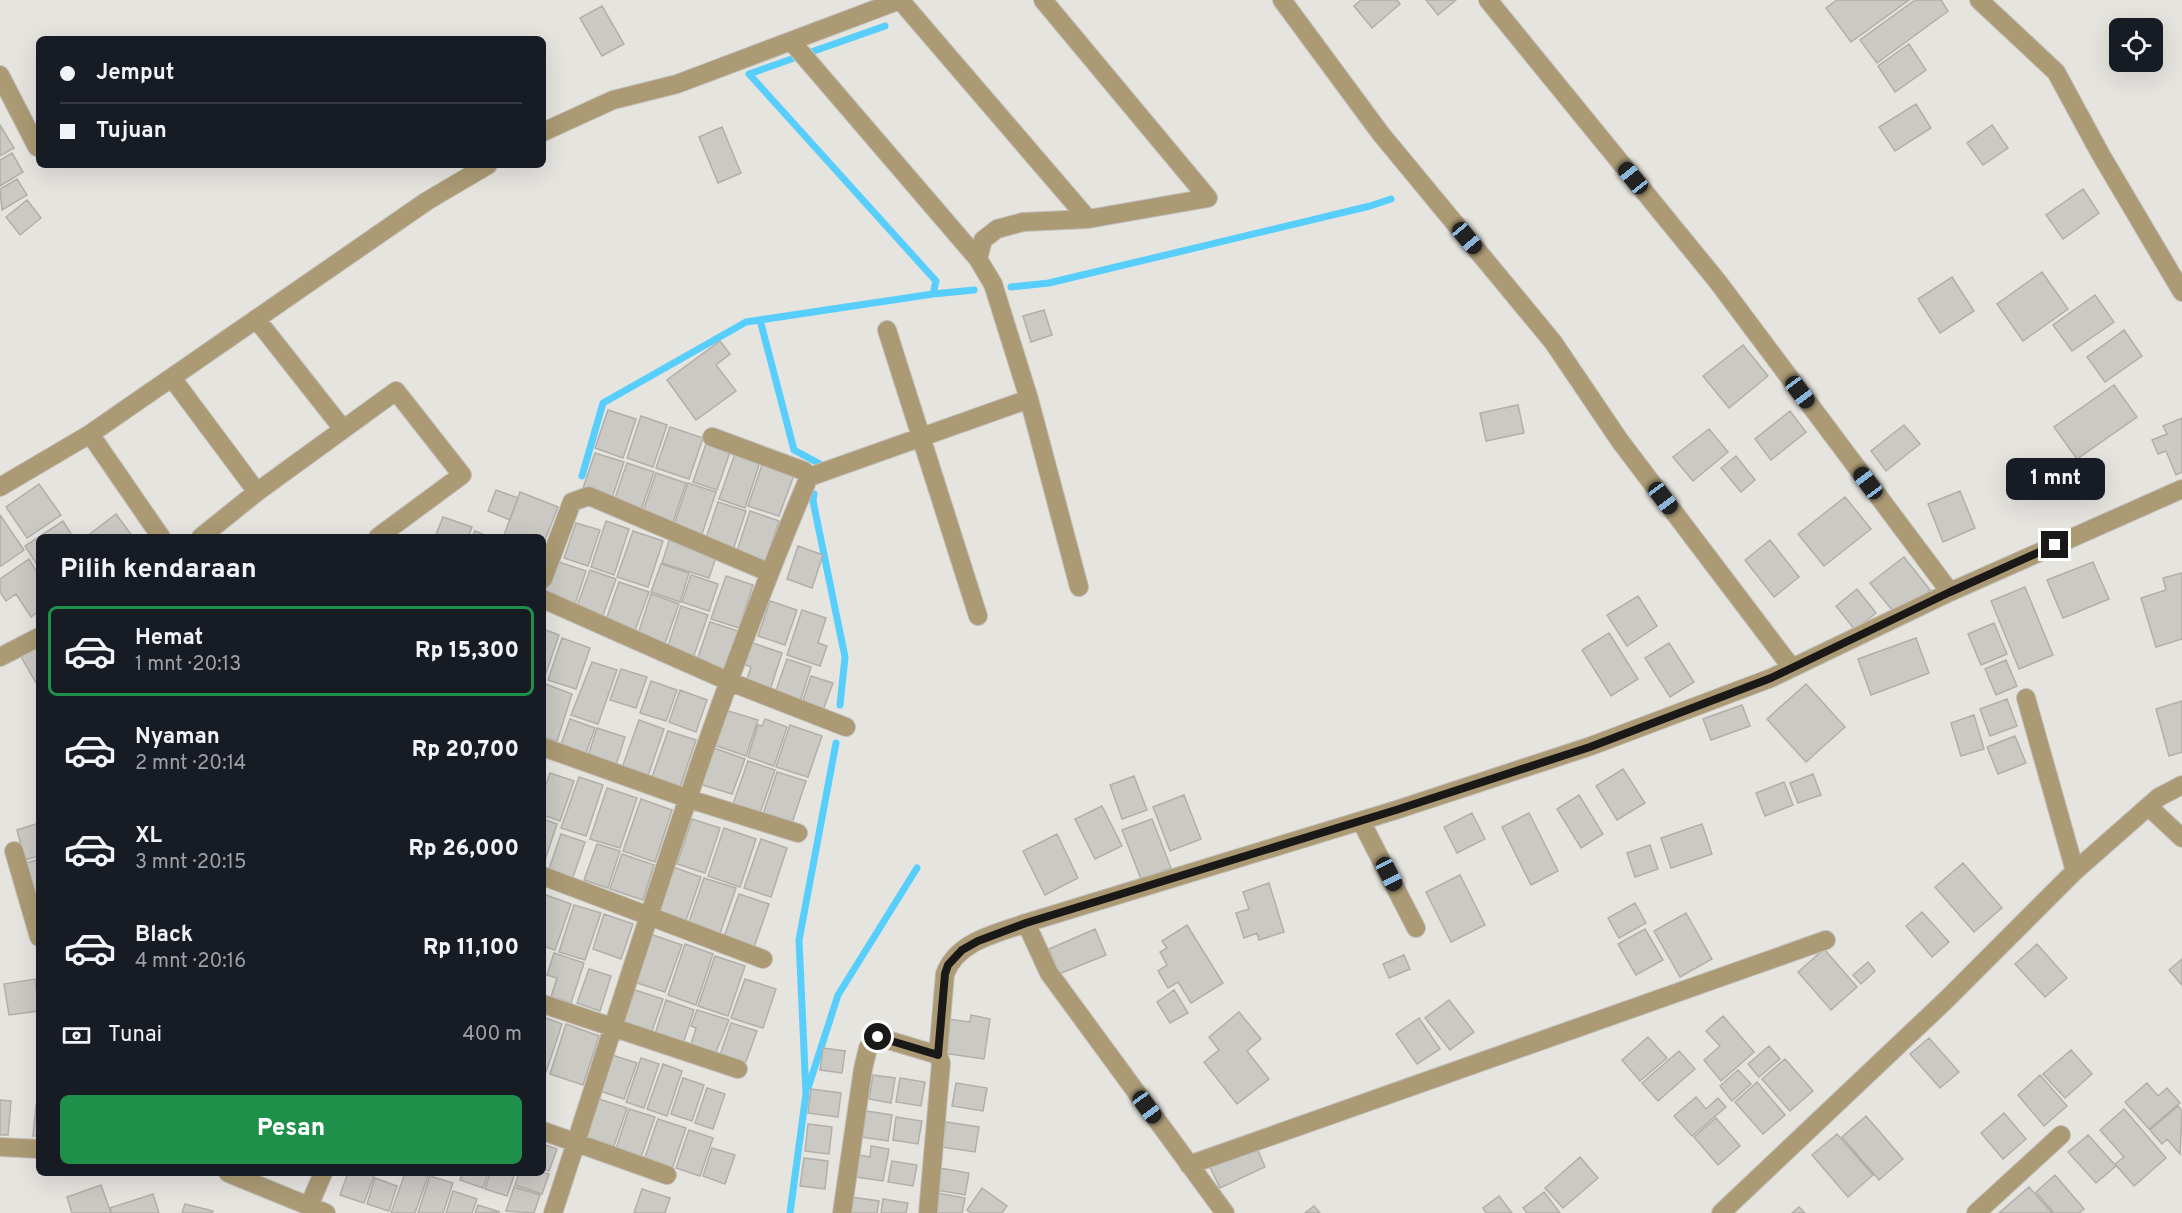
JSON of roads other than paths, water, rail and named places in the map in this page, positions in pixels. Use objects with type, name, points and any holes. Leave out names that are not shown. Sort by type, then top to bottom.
[{"type":"street","points":[[546,131],[613,100],[677,84],[900,0],[1088,219]]},
{"type":"street","points":[[978,259],[983,240],[997,229],[1023,222],[1088,219],[1208,198],[1043,0]]},
{"type":"street","points":[[1282,0],[1381,134],[1552,342],[1620,441],[1792,668]]},
{"type":"street","points":[[1488,0],[1718,282],[1950,592]]},
{"type":"street","points":[[1979,0],[2056,72],[2101,155],[2182,292]]},
{"type":"street","points":[[791,41],[978,259],[993,284],[1029,399],[1079,587]]},
{"type":"street","points":[[0,75],[36,145]]},
{"type":"street","points":[[0,486],[90,434],[427,201],[483,168]]},
{"type":"street","points":[[256,320],[343,429]]},
{"type":"street","points":[[887,330],[978,616]]},
{"type":"street","points":[[172,378],[257,492]]},
{"type":"street","points":[[205,534],[257,492],[396,391],[462,475],[382,534]]},
{"type":"street","points":[[552,1213],[728,681],[768,572],[809,477],[1029,399]]},
{"type":"street","points":[[90,434],[159,534]]},
{"type":"street","points":[[712,437],[804,471],[809,477]]},
{"type":"street","points":[[928,1213],[943,1071],[938,1055],[945,974],[948,965],[962,950],[978,941],[1026,923],[1362,821],[1590,747],[1792,668],[1950,592],[2182,489]]},
{"type":"street","points":[[546,571],[572,502],[589,496],[768,572]]},
{"type":"street","points":[[546,600],[728,681],[846,727]]},
{"type":"street","points":[[0,657],[36,639]]},
{"type":"street","points":[[2026,698],[2074,871]]},
{"type":"street","points":[[546,748],[689,799],[798,834]]},
{"type":"street","points":[[1721,1213],[1946,1000],[2074,871],[2159,797],[2182,785]]},
{"type":"street","points":[[2149,807],[2182,838]]},
{"type":"street","points":[[1362,821],[1416,928]]},
{"type":"street","points":[[15,850],[36,926]]},
{"type":"street","points":[[546,877],[650,918],[763,958]]},
{"type":"street","points":[[1026,923],[1049,973],[1225,1213]]},
{"type":"street","points":[[1189,1165],[1826,939]]},
{"type":"street","points":[[546,1005],[738,1069]]},
{"type":"street","points":[[842,1213],[868,1048],[878,1037],[938,1055]]},
{"type":"street","points":[[546,1132],[667,1175]]},
{"type":"street","points":[[1976,1213],[2061,1135]]},
{"type":"street","points":[[0,1147],[36,1149]]},
{"type":"street","points":[[235,1176],[326,1213]]},
{"type":"street","points":[[309,1206],[322,1176]]},
{"type":"waterway","points":[[885,26],[749,74],[936,281],[933,294],[974,290]]},
{"type":"waterway","points":[[1011,287],[1049,283],[1391,199]]},
{"type":"waterway","points":[[582,476],[603,403],[746,322],[933,294]]},
{"type":"waterway","points":[[760,320],[794,450],[820,464]]},
{"type":"waterway","points":[[814,494],[813,501],[845,657],[840,705]]},
{"type":"waterway","points":[[790,1213],[806,1094],[799,940],[836,743]]},
{"type":"waterway","points":[[808,1088],[838,995],[917,868]]}]
